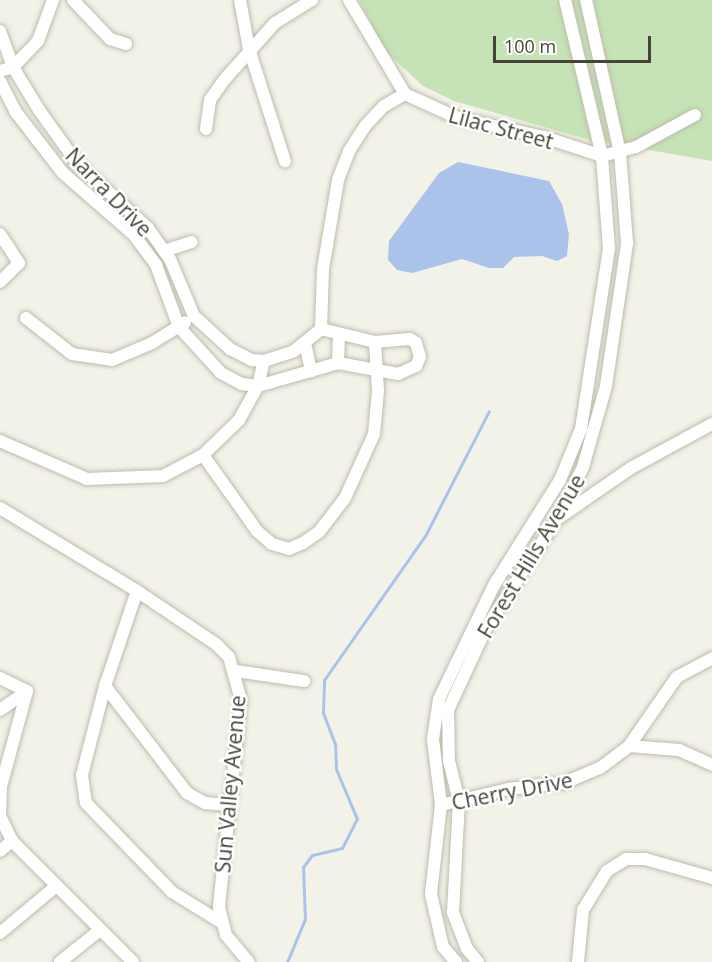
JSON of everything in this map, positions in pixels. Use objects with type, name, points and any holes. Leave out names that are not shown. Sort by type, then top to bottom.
[{"type":"street","points":[[0,71],[13,67],[38,41],[53,0]]},
{"type":"street","points":[[73,0],[110,39],[126,44]]},
{"type":"street","points":[[240,0],[249,49],[285,161]]},
{"type":"street","points":[[206,129],[210,100],[249,49],[275,23],[312,0]]},
{"type":"street","points":[[0,441],[87,479],[163,476],[203,455],[239,420],[258,386],[264,361],[304,344],[321,329],[323,269],[338,180],[349,151],[366,125],[384,106],[405,94],[349,0]]},
{"type":"street","name":"Forest Hills Avenue","points":[[454,959],[443,947],[431,894],[441,805],[433,739],[439,699],[494,585],[541,513],[581,429],[598,334],[609,248],[602,156],[565,0]]},
{"type":"street","name":"Forest Hills Avenue","points":[[478,962],[467,949],[453,912],[459,801],[449,760],[448,710],[486,628],[557,519],[583,467],[606,386],[627,243],[620,153],[586,0]]},
{"type":"street","name":"Narra Drive","points":[[0,31],[13,67],[77,163],[148,228],[164,251],[194,316],[230,349],[264,361]]},
{"type":"street","name":"Narra Drive","points":[[0,81],[15,111],[63,173],[133,234],[156,265],[179,327],[221,373],[242,384],[258,386]]},
{"type":"street","name":"Lilac Street","points":[[405,94],[458,118],[544,137],[602,156]]},
{"type":"street","points":[[602,156],[620,153],[695,116]]},
{"type":"street","points":[[0,234],[19,263],[0,282]]},
{"type":"street","points":[[164,251],[192,242]]},
{"type":"street","points":[[26,318],[57,345],[90,359],[112,360],[131,354],[194,316]]},
{"type":"street","points":[[258,386],[338,363],[358,364],[377,372],[410,370],[416,366],[420,351],[410,339],[375,342],[339,336],[321,329]]},
{"type":"street","points":[[338,363],[339,336]]},
{"type":"street","points":[[203,455],[257,531],[272,544],[289,549],[303,543],[319,532],[345,498],[374,434],[377,372],[375,342]]},
{"type":"street","points":[[304,344],[311,371]]},
{"type":"street","points":[[541,513],[557,519],[631,468],[712,424]]},
{"type":"street","name":"Sun Valley Avenue","points":[[0,508],[137,591],[216,644],[236,671],[241,700],[229,805],[221,922]]},
{"type":"street","points":[[137,591],[105,686],[82,775],[86,803],[172,892],[221,922],[249,962]]},
{"type":"street","name":"Cherry Drive","points":[[441,805],[581,777],[629,746],[677,677],[712,658]]},
{"type":"street","points":[[236,671],[304,681]]},
{"type":"street","points":[[0,678],[27,691]]},
{"type":"street","points":[[105,686],[187,793],[205,803],[229,805]]},
{"type":"street","points":[[0,710],[27,691]]},
{"type":"street","points":[[27,691],[0,787],[0,816],[12,841],[133,962]]},
{"type":"street","points":[[629,746],[679,750],[712,765]]},
{"type":"street","points":[[0,851],[12,841]]},
{"type":"street","points":[[578,962],[583,910],[607,871],[626,860],[645,859],[712,879]]},
{"type":"street","points":[[0,933],[56,887]]},
{"type":"street","points":[[60,962],[100,930]]},
{"type":"street","points":[[439,962],[454,959]]},
{"type":"green space","points":[[359,0],[712,0],[712,161],[586,139],[454,101],[423,86],[385,51]]},
{"type":"water","points":[[458,162],[549,181],[562,204],[569,234],[567,256],[557,261],[542,256],[514,257],[503,268],[489,268],[462,259],[412,273],[397,270],[388,260],[389,241],[439,173]]},
{"type":"waterway","points":[[287,962],[305,919],[303,867],[312,855],[342,848],[357,819],[336,769],[335,744],[323,712],[324,680],[425,536],[489,411]]}]
